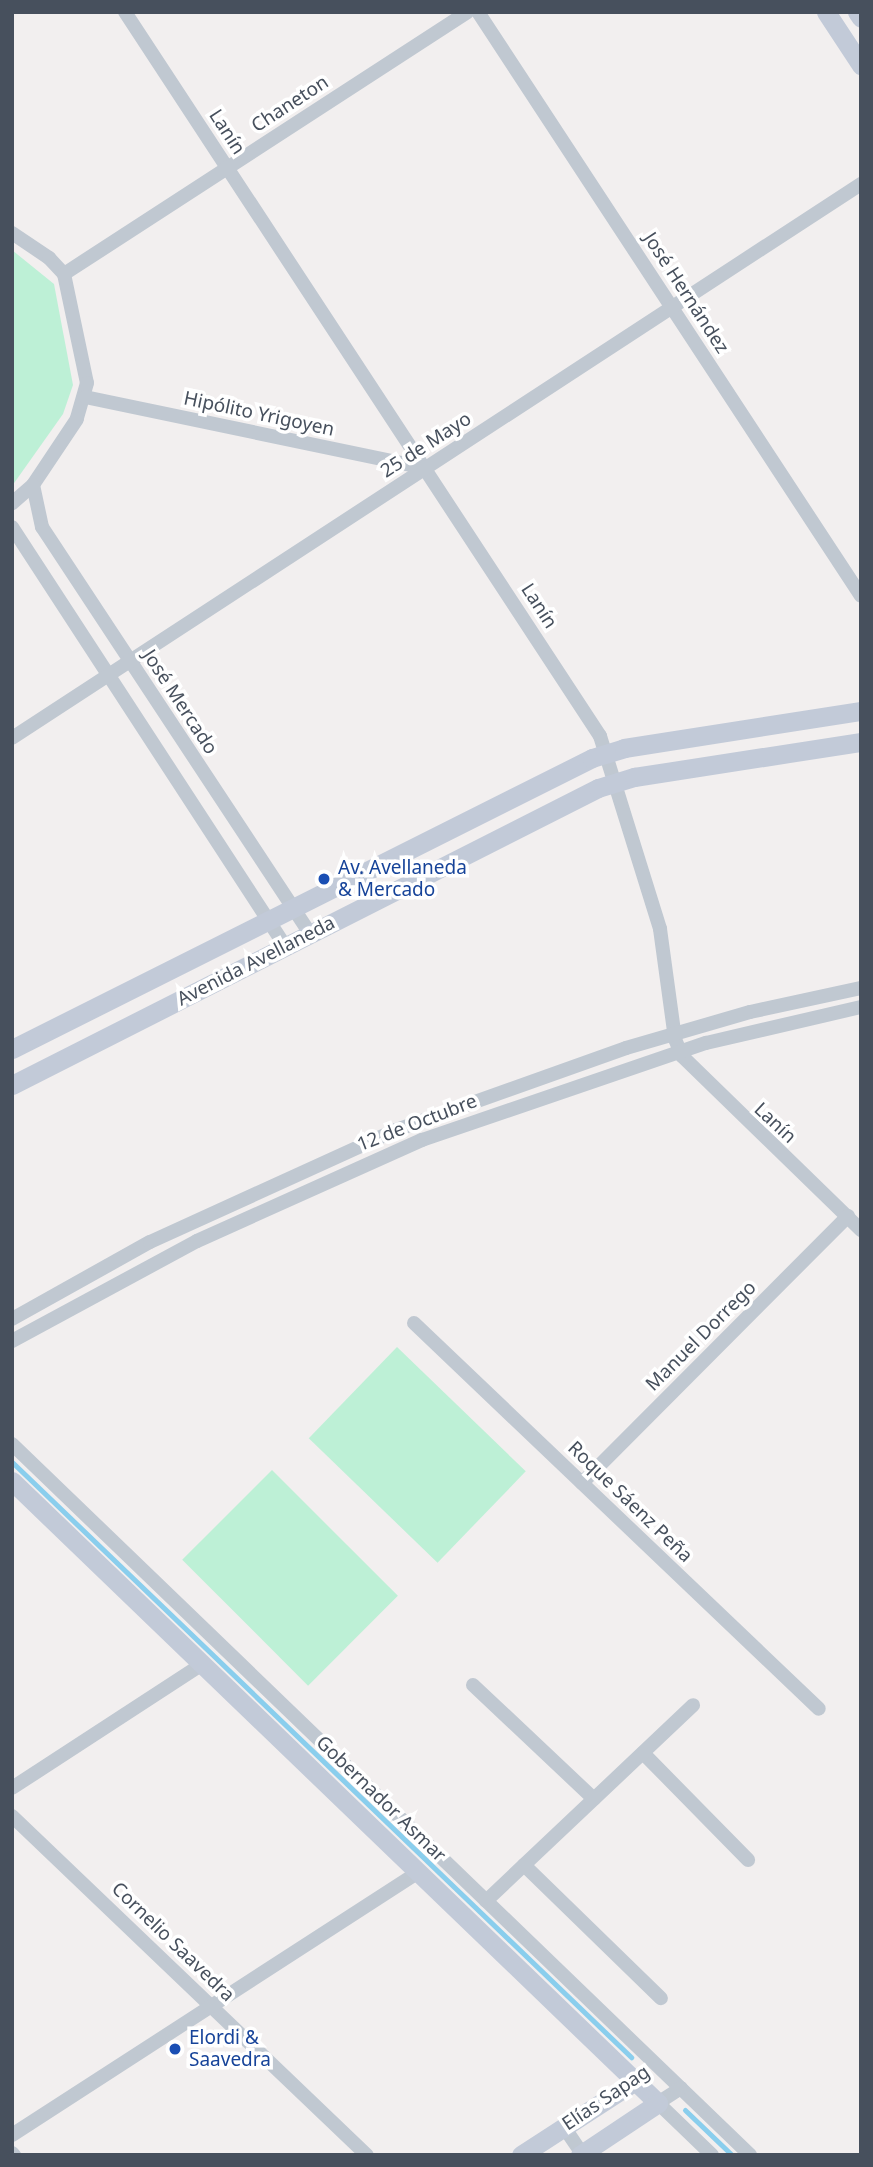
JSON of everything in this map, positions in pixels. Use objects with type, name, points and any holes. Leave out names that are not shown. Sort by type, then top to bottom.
[{"type":"street","name":"Lanín","points":[[125,12],[608,752],[660,929],[674,1033],[679,1051],[695,1073],[861,1230]]},
{"type":"street","name":"Chaneton","points":[[64,274],[467,12]]},
{"type":"street","name":"José Hernández","points":[[478,12],[861,596]]},
{"type":"street","points":[[826,12],[861,65]]},
{"type":"street","points":[[857,12],[861,18]]},
{"type":"street","name":"25 de Mayo","points":[[12,738],[861,184]]},
{"type":"street","points":[[12,233],[49,258],[64,274],[85,371],[85,397],[77,419],[33,485],[12,503]]},
{"type":"street","name":"Hipólito Yrigoyen","points":[[85,397],[425,468]]},
{"type":"street","name":"José Mercado","points":[[33,485],[43,527],[310,934]]},
{"type":"street","points":[[12,527],[285,946]]},
{"type":"street","name":"Avenida Avellaneda","points":[[12,1049],[564,770],[608,752],[861,711]]},
{"type":"street","name":"Avenida Avellaneda","points":[[12,1085],[616,782],[861,742]]},
{"type":"street","name":"12 de Octubre","points":[[12,1319],[150,1242],[332,1156],[574,1065],[674,1033],[861,988]]},
{"type":"street","name":"12 de Octubre","points":[[12,1341],[155,1262],[337,1175],[422,1140],[679,1051],[861,1007]]},
{"type":"street","name":"Manuel Dorrego","points":[[583,1483],[848,1216]]},
{"type":"street","name":"Roque Sáenz Peña","points":[[414,1323],[820,1709]]},
{"type":"street","name":"Gobernador Asmar","points":[[12,1444],[750,2155]]},
{"type":"street","name":"Gobernador Asmar","points":[[12,1481],[712,2155]]},
{"type":"street","points":[[12,1788],[202,1664]]},
{"type":"street","points":[[473,1685],[594,1799]]},
{"type":"street","points":[[486,1901],[693,1705]]},
{"type":"street","points":[[643,1753],[748,1860]]},
{"type":"street","name":"Cornelio Saavedra","points":[[12,1816],[367,2155]]},
{"type":"street","points":[[524,1865],[661,1998]]},
{"type":"street","points":[[12,2136],[418,1872]]},
{"type":"street","name":"Elías Sapag","points":[[521,2155],[657,2065]]},
{"type":"street","name":"Elías Sapag","points":[[581,2154],[681,2088]]},
{"type":"street","points":[[564,2127],[581,2154]]},
{"type":"green space","points":[[12,250],[54,284],[73,385],[63,414],[12,486]]},
{"type":"green space","points":[[397,1347],[526,1471],[438,1563],[309,1438]]},
{"type":"green space","points":[[272,1470],[398,1596],[308,1686],[182,1560]]},
{"type":"waterway","points":[[12,1462],[631,2057]]},
{"type":"waterway","points":[[685,2110],[732,2155]]},
{"type":"place","name":"Av. Avellaneda & Mercado","points":[[324,879]]},
{"type":"place","name":"Elordi & Saavedra","points":[[175,2049]]}]
